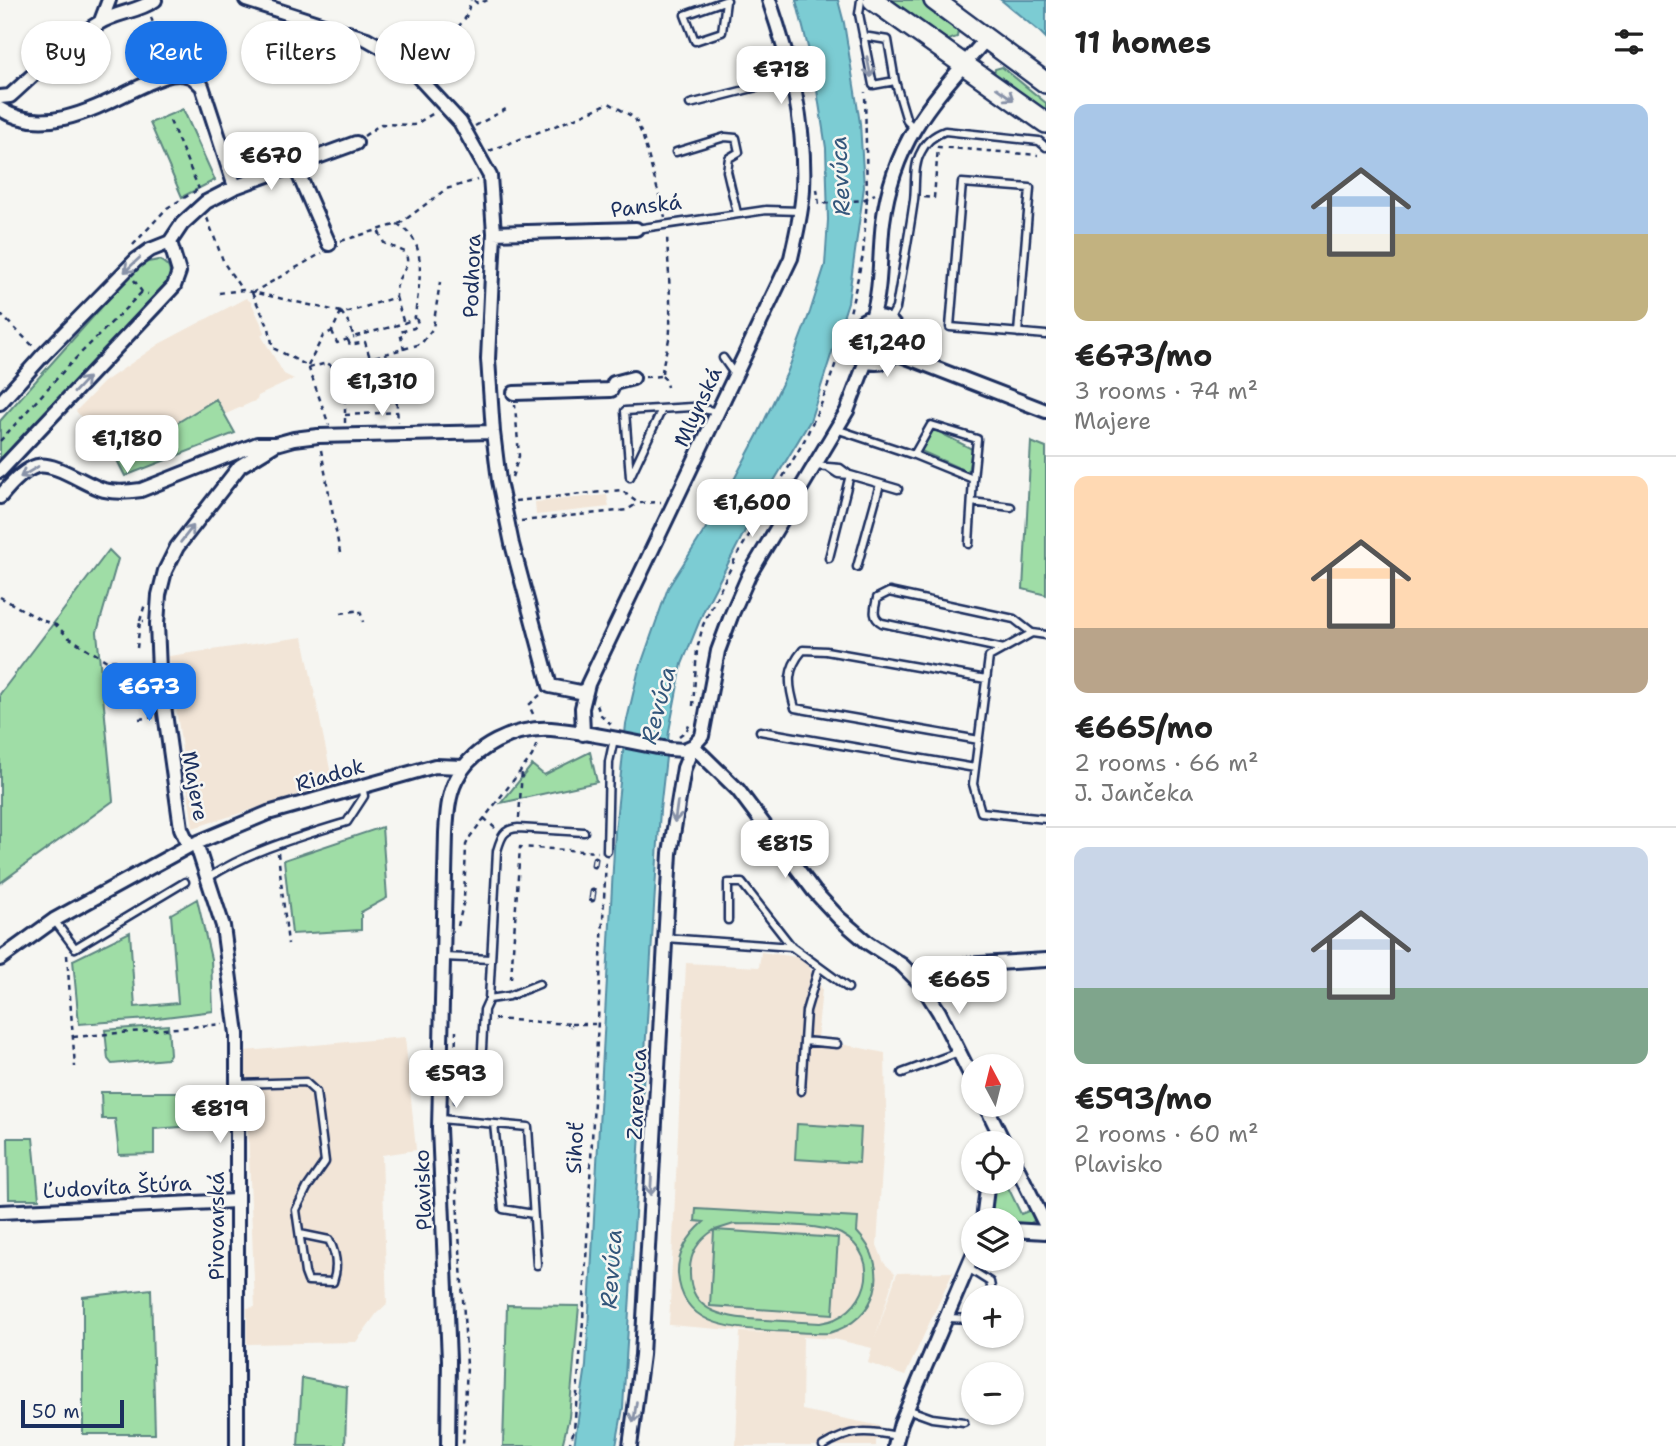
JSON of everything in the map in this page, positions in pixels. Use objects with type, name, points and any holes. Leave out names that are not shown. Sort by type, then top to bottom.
[{"type":"main road","points":[[873,0],[1046,123]]},
{"type":"main road","points":[[934,0],[1046,83]]},
{"type":"street","points":[[101,21],[109,0]]},
{"type":"street","name":"Podhora","points":[[246,0],[375,44]]},
{"type":"street","name":"Mlynská","points":[[583,734],[582,708],[591,695],[675,501],[791,258],[801,211],[802,144],[792,78],[769,0]]},
{"type":"street","points":[[101,21],[150,8]]},
{"type":"street","points":[[872,318],[878,290],[887,194],[898,158],[923,114],[987,38]]},
{"type":"street","points":[[0,97],[9,96],[23,84]]},
{"type":"street","points":[[0,109],[15,118],[56,121],[74,117],[147,84]]},
{"type":"street","points":[[200,84],[235,187]]},
{"type":"street","name":"Podhora","points":[[425,84],[466,131],[490,176],[494,233],[488,359],[493,432],[503,502],[550,686]]},
{"type":"street","points":[[0,403],[136,260],[150,250],[170,242],[182,224],[206,202],[235,187],[356,143]]},
{"type":"street","points":[[295,166],[329,244]]},
{"type":"street","name":"Panská","points":[[494,233],[636,229]]},
{"type":"street","points":[[0,471],[174,286],[179,272],[170,242]]},
{"type":"street","points":[[872,318],[889,321],[899,336],[896,353],[882,363],[866,361],[856,351],[853,337],[859,325],[872,318]]},
{"type":"street","points":[[896,353],[1046,411]]},
{"type":"street","name":"Zarevúca","points":[[630,1446],[642,1355],[670,853],[680,783],[693,746],[705,728],[718,651],[749,575],[847,411],[866,361]]},
{"type":"street","points":[[491,395],[611,390],[614,383],[635,378]]},
{"type":"street","points":[[0,497],[20,476],[40,466],[52,467],[102,489],[123,493],[141,490],[257,444],[276,444],[318,436],[493,432]]},
{"type":"street","name":"Majere","points":[[192,844],[181,828],[166,732],[159,670],[159,595],[165,571],[177,547],[240,466],[276,444]]},
{"type":"street","points":[[550,686],[591,695]]},
{"type":"street","points":[[464,767],[493,743],[536,729],[583,734],[668,750],[684,750],[693,746],[738,790],[814,891],[839,918],[854,932],[913,973],[931,998],[961,1056]]},
{"type":"street","name":"Riadok","points":[[0,958],[54,920],[192,844],[268,813],[362,786],[435,766],[464,767]]},
{"type":"street","name":"Plavisko","points":[[448,1446],[443,957],[448,808],[456,780],[464,767]]},
{"type":"street","name":"Pivovarská","points":[[192,844],[208,878],[223,926],[237,1034],[237,1446]]},
{"type":"street","points":[[913,973],[929,967],[1046,960]]},
{"type":"street","points":[[1024,1181],[1046,1226]]},
{"type":"street","name":"Ľudovíta Štúra","points":[[0,1212],[236,1201]]},
{"type":"street","points":[[1024,1231],[1046,1232]]},
{"type":"street","points":[[896,1441],[907,1409],[967,1271]]},
{"type":"lane","points":[[861,0],[859,13],[873,85],[895,81]]},
{"type":"lane","points":[[727,1],[722,32],[695,41],[685,15],[727,1]]},
{"type":"lane","points":[[863,36],[888,40],[895,81],[907,121],[914,128]]},
{"type":"lane","points":[[690,104],[792,78]]},
{"type":"lane","points":[[889,321],[896,307],[915,196],[919,153],[926,143],[945,131],[1039,141],[1046,147]]},
{"type":"lane","points":[[676,152],[725,137],[736,138],[739,152],[729,158],[727,171],[737,213]]},
{"type":"lane","points":[[1018,333],[1030,188],[962,183],[950,327],[1018,333],[1046,335]]},
{"type":"lane","name":"Panská","points":[[636,229],[766,209],[801,211]]},
{"type":"lane","points":[[723,358],[735,375]]},
{"type":"lane","points":[[662,409],[630,477],[625,411],[692,407],[718,412]]},
{"type":"lane","points":[[914,454],[931,425],[976,439],[969,544]]},
{"type":"lane","points":[[836,429],[914,454],[973,479]]},
{"type":"lane","points":[[815,467],[829,468],[838,474],[898,489]]},
{"type":"lane","points":[[829,558],[850,475]]},
{"type":"lane","points":[[857,567],[880,484]]},
{"type":"lane","points":[[972,502],[1011,507]]},
{"type":"lane","points":[[1004,649],[882,623],[877,620],[874,612],[877,598],[889,592],[1014,619],[1032,633],[1046,635]]},
{"type":"lane","points":[[1032,633],[989,657],[972,783],[981,811],[1046,819]]},
{"type":"lane","points":[[979,740],[795,708],[788,685],[794,661],[803,650],[825,651],[986,679]]},
{"type":"lane","points":[[760,732],[975,768]]},
{"type":"lane","points":[[607,851],[609,762],[619,740]]},
{"type":"lane","points":[[208,878],[232,862],[277,843],[347,822],[364,796],[362,786]]},
{"type":"lane","points":[[482,1049],[484,1018],[489,999],[497,851],[503,834],[519,828],[584,832]]},
{"type":"lane","points":[[54,920],[75,948],[185,882]]},
{"type":"lane","points":[[728,920],[728,883],[742,883],[792,947],[848,988]]},
{"type":"lane","points":[[665,938],[792,947]]},
{"type":"lane","points":[[443,957],[491,959]]},
{"type":"lane","points":[[801,1091],[806,1011],[819,967]]},
{"type":"lane","points":[[489,999],[509,996],[539,984]]},
{"type":"lane","points":[[804,1041],[837,1044]]},
{"type":"lane","points":[[902,1073],[959,1052]]},
{"type":"lane","points":[[237,1084],[304,1082],[316,1092],[325,1162],[296,1210],[300,1234],[308,1280],[333,1282],[336,1273],[335,1250],[329,1240],[300,1234]]},
{"type":"lane","points":[[446,1119],[528,1127],[537,1265]]},
{"type":"lane","points":[[494,1124],[503,1209],[534,1214]]},
{"type":"lane","points":[[973,1271],[991,1285]]},
{"type":"lane","points":[[945,1318],[961,1319]]},
{"type":"lane","points":[[907,1409],[932,1418],[961,1422]]},
{"type":"lane","points":[[823,1446],[848,1433],[866,1431],[896,1441]]},
{"type":"path","points":[[463,21],[473,0],[477,3],[489,0]]},
{"type":"path","points":[[693,709],[693,681],[703,625],[735,559],[794,460],[834,371],[858,285],[863,255],[865,199],[867,107],[864,82]]},
{"type":"path","points":[[480,155],[608,103],[635,118],[667,223],[670,330],[668,352],[662,364],[662,376],[667,387]]},
{"type":"path","points":[[356,143],[381,124],[414,125],[426,120],[445,104]]},
{"type":"path","points":[[466,131],[506,109]]},
{"type":"path","points":[[170,121],[206,202],[205,214],[224,263],[243,290]]},
{"type":"path","points":[[934,198],[938,147],[1046,156]]},
{"type":"path","points":[[252,293],[320,255],[329,244],[399,224],[446,189],[490,176]]},
{"type":"path","points":[[812,188],[818,188],[819,204],[865,199]]},
{"type":"path","points":[[399,224],[407,229],[416,242],[420,269],[415,317],[418,323],[414,328],[400,332],[404,350]]},
{"type":"path","points":[[378,230],[384,243],[404,252],[408,260],[408,267],[397,282],[396,297],[404,324]]},
{"type":"path","points":[[252,293],[269,328],[273,348],[308,367],[327,363],[335,368],[421,344],[431,333],[440,282]]},
{"type":"path","points":[[219,293],[243,290],[341,312],[349,312],[396,297]]},
{"type":"path","points":[[0,441],[70,364],[142,292]]},
{"type":"path","points":[[328,421],[308,367],[323,336],[332,331],[341,312]]},
{"type":"path","points":[[341,312],[354,337]]},
{"type":"path","points":[[0,314],[43,355]]},
{"type":"path","points":[[332,331],[337,343],[379,328],[404,324],[415,317]]},
{"type":"path","points":[[348,340],[350,345],[365,342],[370,358]]},
{"type":"path","points":[[635,378],[662,376]]},
{"type":"path","points":[[345,426],[345,389],[395,377],[399,426]]},
{"type":"path","points":[[511,393],[519,456],[503,502],[621,490],[638,503]]},
{"type":"path","points":[[345,415],[398,412]]},
{"type":"path","points":[[318,436],[340,553]]},
{"type":"path","points":[[508,522],[627,510],[638,503],[675,501]]},
{"type":"path","points":[[0,597],[41,620],[56,625],[68,637],[107,661],[118,660],[123,665]]},
{"type":"path","points":[[341,613],[360,610],[363,622]]},
{"type":"path","points":[[137,648],[140,621],[157,624]]},
{"type":"path","points":[[533,714],[528,705],[550,686]]},
{"type":"path","points":[[591,695],[600,714],[614,725]]},
{"type":"path","points":[[675,737],[687,730],[692,719]]},
{"type":"path","points":[[457,957],[458,925],[464,900],[466,845],[532,757],[538,741]]},
{"type":"path","points":[[519,828],[522,769]]},
{"type":"path","points":[[277,843],[288,944]]},
{"type":"path","points":[[511,979],[520,847],[607,851]]},
{"type":"path","name":"Sihoť","points":[[569,1446],[574,1430],[583,1321],[607,851]]},
{"type":"path","points":[[67,955],[75,1067]]},
{"type":"path","points":[[484,1018],[570,1025],[597,1024]]},
{"type":"path","points":[[73,1037],[227,1023]]},
{"type":"path","points":[[446,1119],[456,1070],[456,1023]]},
{"type":"path","points":[[481,1073],[482,1049]]},
{"type":"path","points":[[456,1070],[493,1074]]},
{"type":"path","points":[[454,1147],[467,1366],[463,1446]]},
{"type":"shaded area","points":[[246,298],[251,302],[265,332],[261,335],[284,374],[294,379],[226,414],[216,400],[117,460],[76,411],[104,382],[159,344]]},
{"type":"shaded area","points":[[607,495],[609,507],[536,515],[535,502]]},
{"type":"shaded area","points":[[303,637],[333,784],[193,828],[169,656]]},
{"type":"shaded area","points":[[761,952],[804,958],[822,989],[817,1039],[885,1053],[886,1108],[877,1245],[884,1263],[895,1273],[875,1338],[897,1273],[953,1272],[905,1376],[868,1363],[872,1348],[834,1339],[803,1337],[802,1410],[881,1426],[876,1446],[736,1446],[740,1332],[768,1333],[669,1325],[686,963],[759,967]]},
{"type":"shaded area","points":[[405,1037],[416,1150],[382,1155],[387,1304],[356,1342],[247,1344],[247,1308],[255,1307],[245,1051]]},
{"type":"green space","points":[[889,0],[921,0],[954,24],[958,30],[957,37],[946,41]]},
{"type":"green space","points":[[1002,67],[1046,103],[1046,113],[994,75],[995,69]]},
{"type":"green space","points":[[183,109],[215,180],[182,197],[150,123]]},
{"type":"green space","points":[[159,260],[169,268],[169,282],[0,461],[0,421],[133,272],[148,262]]},
{"type":"green space","points":[[216,399],[235,433],[125,476],[117,460]]},
{"type":"green space","points":[[933,429],[972,449],[968,472],[921,451]]},
{"type":"green space","points":[[1031,442],[1046,448],[1046,595],[1023,589]]},
{"type":"green space","points":[[109,550],[118,559],[97,632],[113,801],[0,883],[0,694]]},
{"type":"green space","points":[[590,752],[597,782],[501,803],[532,765],[544,775]]},
{"type":"green space","points":[[382,827],[387,898],[361,912],[361,930],[292,934],[284,860]]},
{"type":"green space","points":[[197,899],[211,959],[213,1011],[79,1024],[73,960],[130,932],[135,1007],[178,1003],[171,914]]},
{"type":"green space","points":[[168,1025],[170,1054],[167,1059],[112,1064],[108,1059],[105,1030]]},
{"type":"green space","points":[[101,1092],[186,1092],[188,1110],[222,1108],[221,1124],[154,1129],[154,1154],[119,1155],[115,1119],[102,1119]]},
{"type":"green space","points":[[797,1124],[861,1128],[859,1163],[795,1159]]},
{"type":"green space","points":[[8,1138],[33,1138],[39,1199],[9,1199]]},
{"type":"green space","points":[[993,1194],[1011,1194],[1018,1208],[993,1208]]},
{"type":"green space","points":[[696,1209],[858,1218],[857,1232],[868,1246],[876,1276],[869,1305],[859,1317],[829,1333],[743,1328],[712,1322],[689,1305],[682,1292],[678,1274],[679,1259],[685,1245],[704,1222],[695,1221]],"holes":[[[734,1224],[805,1226],[841,1234],[855,1244],[863,1257],[865,1285],[859,1299],[849,1310],[820,1323],[739,1318],[714,1312],[696,1297],[691,1285],[690,1270],[697,1247],[714,1230],[710,1306],[833,1314],[838,1238],[715,1230]]]},
{"type":"green space","points":[[1031,1210],[1035,1220],[1024,1224],[1024,1213]]},
{"type":"green space","points":[[151,1289],[155,1434],[83,1434],[83,1297]]},
{"type":"green space","points":[[507,1305],[579,1306],[569,1417],[562,1446],[503,1446]]},
{"type":"green space","points":[[302,1378],[347,1387],[345,1446],[298,1446]]},
{"type":"water","name":"Revúca","points":[[796,0],[838,0],[844,23],[860,123],[864,187],[848,302],[810,421],[751,519],[704,610],[682,664],[669,731],[660,810],[623,1408],[616,1446],[574,1446],[586,1366],[615,831],[626,724],[638,673],[668,588],[720,506],[757,436],[787,373],[825,265],[828,220],[826,148],[814,71]]},
{"type":"water","points":[[1001,0],[1046,0],[1046,38],[1040,32]]},
{"type":"railway","points":[[594,865],[595,859]]},
{"type":"railway","points":[[592,899],[593,892]]}]
